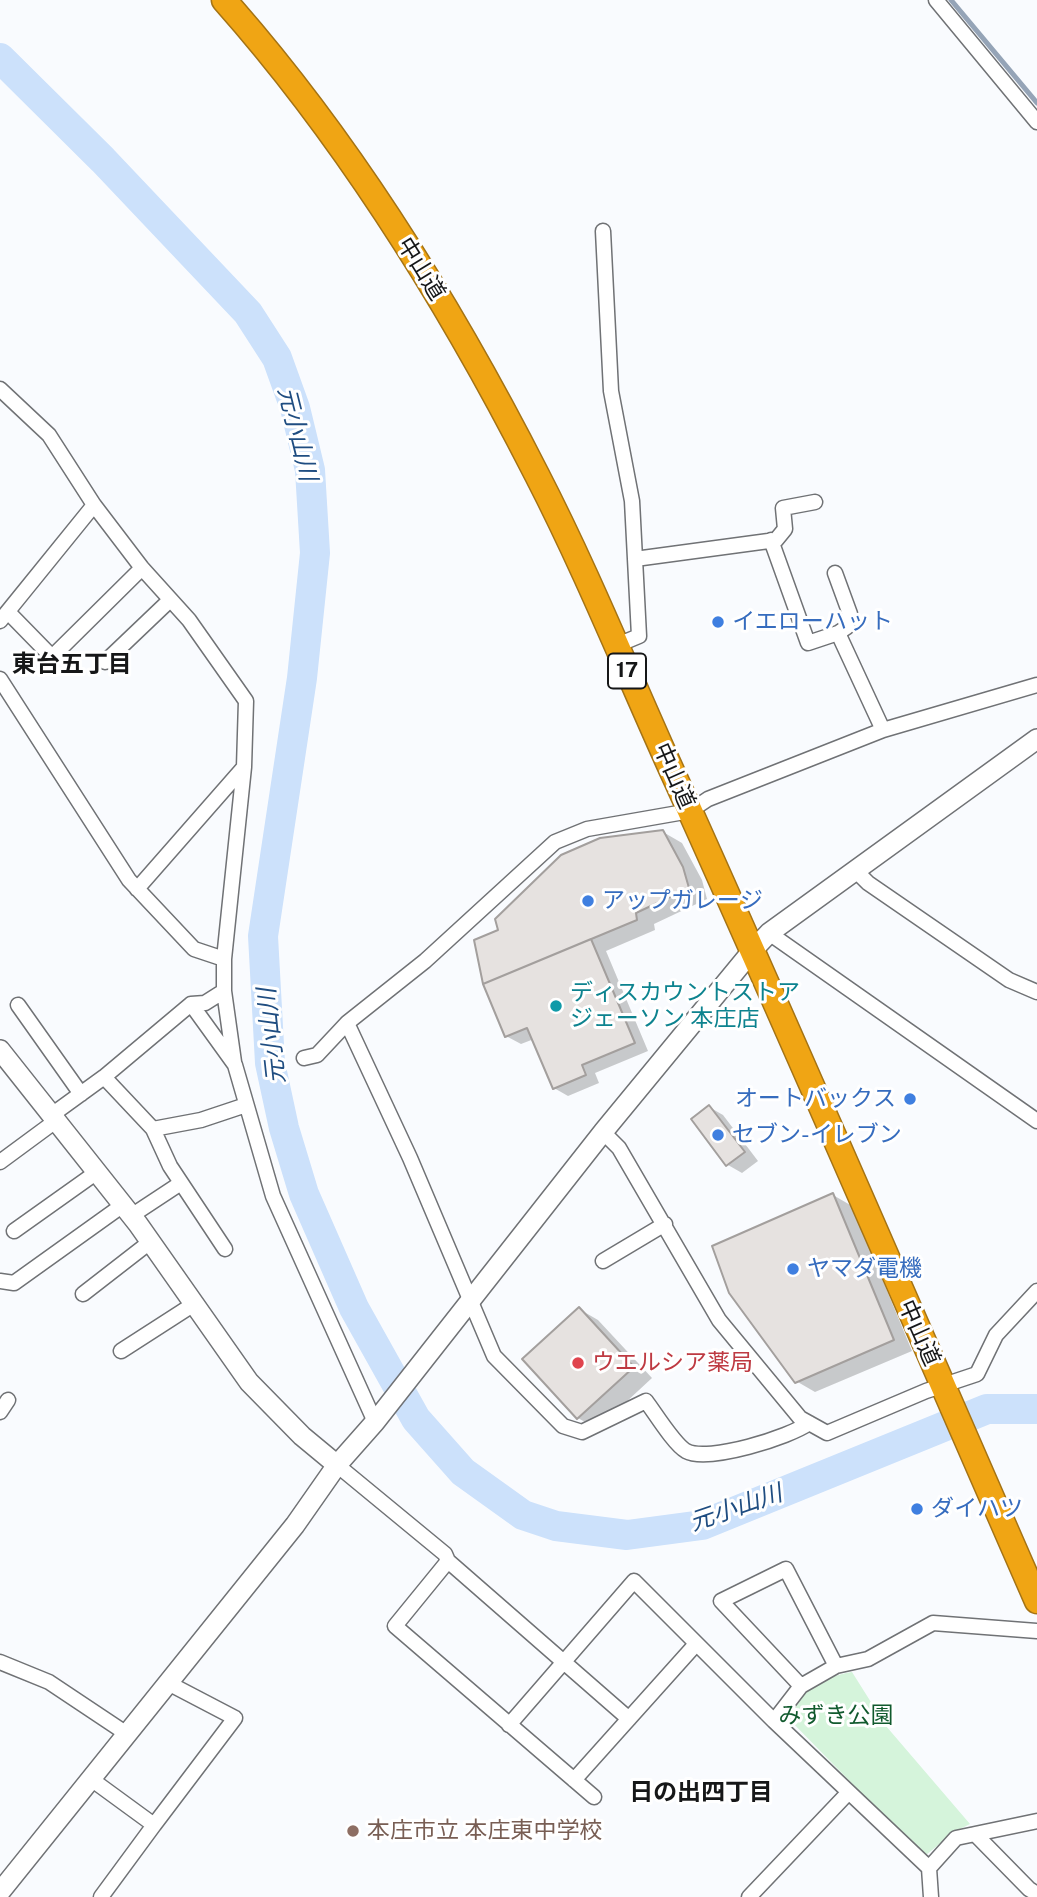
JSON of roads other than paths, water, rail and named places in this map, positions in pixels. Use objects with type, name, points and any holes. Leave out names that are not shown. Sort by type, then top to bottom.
[{"type":"highway","name":"中山道","points":[[224,0],[312,107],[377,200],[465,339],[539,478],[690,811],[1037,1601]]},
{"type":"street","points":[[936,0],[1037,122]]},
{"type":"street","points":[[603,231],[611,391],[632,501],[639,636],[615,646]]},
{"type":"street","points":[[0,389],[49,435],[94,505],[246,701],[244,767],[224,959],[224,991],[235,1065],[273,1196],[378,1418]]},
{"type":"street","points":[[635,559],[776,540],[785,530],[783,508],[815,502]]},
{"type":"street","points":[[94,505],[4,617],[52,657],[142,568]]},
{"type":"street","points":[[771,540],[808,643],[838,633],[846,627],[850,614],[835,573]]},
{"type":"street","points":[[105,662],[170,600]]},
{"type":"street","points":[[838,633],[883,730]]},
{"type":"street","points":[[0,679],[137,889],[194,949],[224,959]]},
{"type":"street","points":[[304,1058],[317,1055],[347,1023],[425,961],[555,842],[587,829],[690,811],[708,799],[883,730],[1037,685]]},
{"type":"street","points":[[0,1892],[225,1608],[295,1525],[337,1465],[378,1418],[603,1132],[752,951],[769,933],[1037,739]]},
{"type":"street","points":[[137,889],[244,767]]},
{"type":"street","points":[[856,871],[868,883],[1009,980],[1037,992]]},
{"type":"street","points":[[769,933],[1037,1121]]},
{"type":"street","points":[[0,1161],[191,1004],[205,1003],[224,991]]},
{"type":"street","points":[[191,1004],[235,1065]]},
{"type":"street","points":[[18,1005],[81,1094]]},
{"type":"street","points":[[347,1023],[494,1356],[563,1426],[582,1432],[646,1401],[685,1450],[704,1456],[796,1433],[810,1423]]},
{"type":"street","points":[[0,1050],[97,1171],[249,1382],[302,1436],[445,1554],[448,1561],[629,1719]]},
{"type":"street","points":[[104,1077],[153,1129],[181,1183],[225,1249]]},
{"type":"street","points":[[153,1129],[201,1120],[246,1105]]},
{"type":"street","points":[[603,1132],[619,1148],[719,1320],[800,1418],[827,1433],[977,1374],[996,1335],[1037,1291]]},
{"type":"street","points":[[14,1231],[97,1171]]},
{"type":"street","points":[[0,1281],[14,1283],[127,1211],[181,1183]]},
{"type":"street","points":[[603,1261],[665,1224]]},
{"type":"street","points":[[83,1294],[150,1242]]},
{"type":"street","points":[[121,1351],[194,1304]]},
{"type":"street","points":[[448,1561],[396,1626],[594,1797]]},
{"type":"street","points":[[801,1686],[720,1601],[786,1569],[836,1665]]},
{"type":"street","points":[[509,1725],[634,1581],[848,1793],[929,1868],[931,1897]]},
{"type":"street","points":[[774,1721],[801,1686],[836,1665],[868,1658],[933,1623],[1037,1631]]},
{"type":"street","points":[[574,1780],[696,1644]]},
{"type":"street","points":[[0,1662],[49,1682],[127,1734]]},
{"type":"street","points":[[101,1897],[235,1718],[168,1683]]},
{"type":"street","points":[[91,1779],[154,1825]]},
{"type":"street","points":[[749,1897],[848,1793]]},
{"type":"street","points":[[929,1868],[956,1838],[1037,1821]]},
{"type":"street","points":[[975,1834],[1028,1894]]},
{"type":"waterway","points":[[951,0],[1037,103]]},
{"type":"waterway","name":"元小山川","points":[[0,58],[103,160],[248,313],[277,358],[295,408],[310,470],[315,553],[302,678],[263,936],[270,1063],[284,1128],[304,1194],[354,1308],[416,1419],[463,1472],[523,1515],[556,1526],[627,1535],[702,1525],[987,1409],[1037,1409]]},
{"type":"place","name":"イエローハット","points":[[718,622]]},
{"type":"place","name":"アップガレージ","points":[[588,901]]},
{"type":"place","name":"ディスカウントストア ジェーソン 本庄店","points":[[556,1006]]},
{"type":"place","name":"オートバックス","points":[[910,1099]]},
{"type":"place","name":"セブン-イレブン","points":[[718,1135]]},
{"type":"place","name":"ヤマダ電機","points":[[793,1269]]},
{"type":"place","name":"ウエルシア薬局","points":[[578,1363]]},
{"type":"place","name":"ダイハツ","points":[[917,1509]]},
{"type":"place","name":"本庄市立 本庄東中学校","points":[[353,1831]]},
{"type":"district","name":"東台五丁目","points":[[72,665]]},
{"type":"district","name":"日の出四丁目","points":[[701,1793]]},
{"type":"park label","name":"みずき公園","points":[[836,1716]]}]
